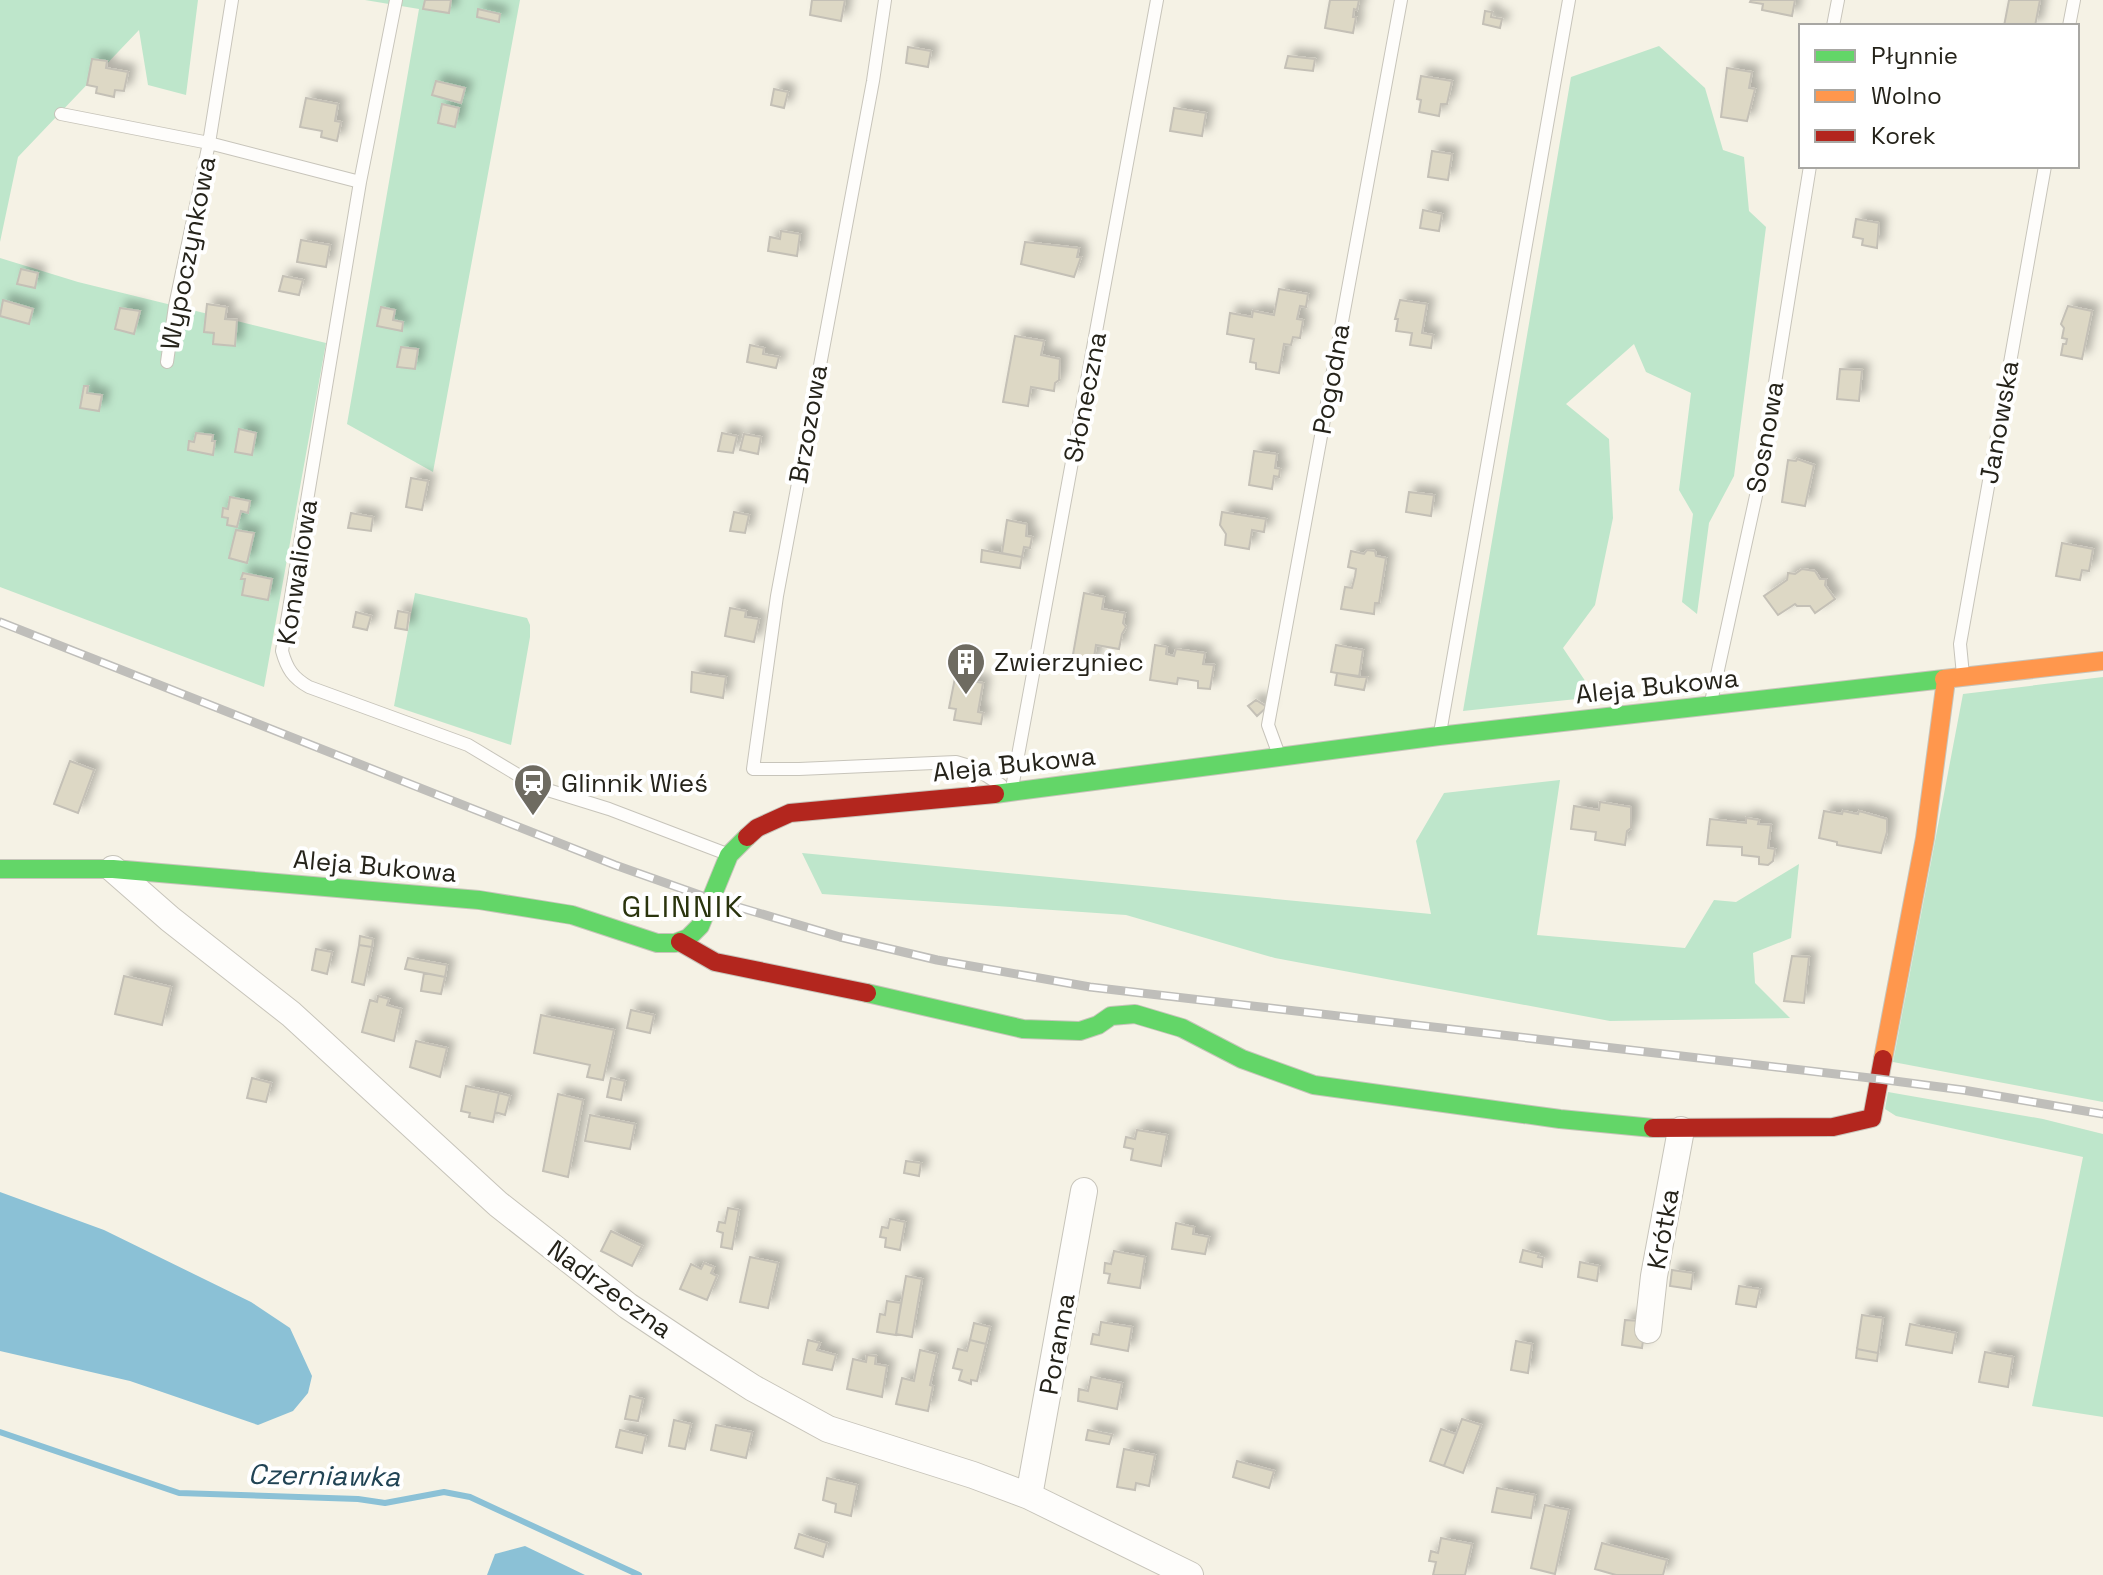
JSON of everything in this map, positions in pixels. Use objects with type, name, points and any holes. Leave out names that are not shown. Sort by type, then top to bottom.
[{"type":"street","name":"Aleja Bukowa","points":[[0,869],[113,869],[515,905],[572,915],[657,943],[680,942],[700,926],[729,855],[737,845],[757,828],[790,813],[1011,793],[1439,736],[2103,661]]},
{"type":"street","points":[[680,942],[715,962],[1023,1029],[1080,1031],[1098,1025],[1111,1016],[1135,1014],[1182,1028],[1242,1059],[1314,1085],[1338,1090],[1426,1099],[1560,1119],[1681,1130],[1833,1127],[1872,1118],[1942,729],[1955,679]]},
{"type":"street","name":"Nadrzeczna","points":[[113,869],[170,919],[291,1014],[498,1204],[628,1306],[753,1388],[828,1429],[1029,1496],[1190,1575]]},
{"type":"street","name":"Krótka","points":[[1648,1330],[1654,1276],[1681,1130]]},
{"type":"street","name":"Poranna","points":[[1029,1496],[1084,1191]]},
{"type":"lane","name":"Wypoczynkowa","points":[[167,362],[175,306],[209,143],[232,0]]},
{"type":"lane","name":"Konwaliowa","points":[[396,0],[360,182],[282,651],[291,675],[331,698],[468,745],[538,787],[609,809],[729,855]]},
{"type":"lane","name":"Brzozowa","points":[[885,0],[873,81],[777,596],[753,769],[956,762],[973,767],[1011,793]]},
{"type":"lane","name":"Słoneczna","points":[[1011,793],[1157,0]]},
{"type":"lane","name":"Pogodna","points":[[1280,757],[1268,725],[1401,0]]},
{"type":"lane","points":[[1439,736],[1569,0]]},
{"type":"lane","points":[[1833,24],[1838,0]]},
{"type":"lane","points":[[2069,24],[2074,0]]},
{"type":"lane","points":[[61,114],[209,143],[360,182]]},
{"type":"lane","name":"Sosnowa","points":[[1710,706],[1759,482],[1810,168]]},
{"type":"lane","name":"Janowska","points":[[1955,679],[2045,168]]},
{"type":"green space","points":[[0,0],[198,0],[186,95],[148,85],[139,30],[18,157],[0,242]]},
{"type":"green space","points":[[365,0],[520,0],[433,472],[347,424],[419,9]]},
{"type":"green space","points":[[1659,46],[1705,88],[1723,150],[1744,157],[1749,211],[1766,227],[1734,476],[1709,523],[1697,614],[1682,602],[1693,514],[1679,490],[1691,393],[1646,372],[1634,344],[1566,404],[1609,439],[1613,518],[1595,605],[1563,648],[1596,697],[1463,711],[1571,77]]},
{"type":"green space","points":[[0,258],[78,282],[326,343],[264,687],[0,587]]},
{"type":"green space","points":[[415,593],[527,618],[530,637],[511,745],[394,706]]},
{"type":"green space","points":[[2103,677],[2103,1102],[1893,1062],[1963,694]]},
{"type":"green space","points":[[1560,780],[1537,935],[1685,948],[1714,900],[1736,902],[1799,864],[1791,938],[1753,953],[1755,983],[1790,1018],[1610,1021],[1275,958],[1126,915],[822,894],[802,853],[1431,914],[1416,841],[1444,793]]},
{"type":"green space","points":[[1888,1092],[2043,1119],[2103,1134],[2103,1417],[2032,1406],[2083,1157],[1896,1116],[1885,1109]]},
{"type":"water","points":[[0,1192],[104,1230],[251,1302],[290,1328],[312,1376],[308,1393],[293,1411],[258,1425],[130,1381],[0,1351]]},
{"type":"water","points":[[525,1546],[585,1575],[487,1575],[495,1554]]},
{"type":"building","points":[[425,0],[451,0],[449,13],[423,9]]},
{"type":"building","points":[[812,0],[845,0],[841,21],[810,15]]},
{"type":"building","points":[[1330,0],[1359,0],[1357,10],[1354,9],[1353,33],[1325,28]]},
{"type":"building","points":[[1751,0],[1795,0],[1792,16],[1762,10],[1763,4]]},
{"type":"building","points":[[2009,0],[2040,0],[2035,24],[2004,24]]},
{"type":"building","points":[[478,9],[500,14],[499,22],[477,17]]},
{"type":"building","points":[[1485,11],[1492,12],[1491,17],[1502,19],[1500,28],[1483,24]]},
{"type":"building","points":[[908,47],[931,51],[928,67],[906,63]]},
{"type":"building","points":[[1288,56],[1315,59],[1313,71],[1285,68]]},
{"type":"building","points":[[92,59],[107,61],[106,68],[128,72],[124,91],[115,90],[114,97],[96,93],[97,87],[87,85]]},
{"type":"building","points":[[1727,68],[1752,72],[1749,88],[1755,89],[1747,121],[1721,117]]},
{"type":"building","points":[[1421,76],[1452,81],[1447,104],[1441,104],[1439,116],[1419,112],[1421,100],[1417,99]]},
{"type":"building","points":[[436,81],[465,88],[461,103],[432,95]]},
{"type":"building","points":[[774,89],[788,92],[784,108],[771,105]]},
{"type":"building","points":[[306,98],[338,104],[335,121],[341,122],[337,141],[321,137],[322,131],[300,127]]},
{"type":"building","points":[[442,104],[459,108],[455,127],[438,123]]},
{"type":"building","points":[[1174,108],[1206,113],[1202,136],[1170,131]]},
{"type":"building","points":[[1432,151],[1452,154],[1448,180],[1428,177]]},
{"type":"building","points":[[1423,210],[1442,214],[1439,231],[1420,228]]},
{"type":"building","points":[[1856,219],[1879,223],[1877,248],[1862,245],[1863,239],[1853,237]]},
{"type":"building","points":[[781,231],[800,234],[797,256],[768,251],[770,237],[780,239]]},
{"type":"building","points":[[301,240],[330,245],[326,267],[297,262]]},
{"type":"building","points":[[1025,242],[1079,248],[1077,257],[1081,257],[1074,277],[1021,264]]},
{"type":"building","points":[[21,269],[38,273],[35,288],[17,284]]},
{"type":"building","points":[[283,276],[303,280],[299,295],[279,291]]},
{"type":"building","points":[[1279,289],[1308,294],[1306,307],[1300,306],[1297,319],[1303,320],[1300,338],[1293,337],[1291,345],[1284,344],[1279,373],[1256,369],[1256,363],[1250,362],[1254,339],[1227,334],[1230,313],[1252,317],[1253,311],[1274,315]]},
{"type":"building","points":[[3,300],[33,309],[29,324],[0,316]]},
{"type":"building","points":[[1400,300],[1427,304],[1422,333],[1433,335],[1431,348],[1410,345],[1412,333],[1396,331],[1398,319],[1395,319]]},
{"type":"building","points":[[207,304],[227,307],[225,319],[237,320],[235,346],[213,344],[214,333],[204,332]]},
{"type":"building","points":[[2068,306],[2092,311],[2082,359],[2061,355],[2067,339],[2062,338],[2064,328],[2061,324]]},
{"type":"building","points":[[381,307],[395,310],[393,320],[403,322],[402,331],[377,326]]},
{"type":"building","points":[[120,308],[140,311],[134,334],[115,329]]},
{"type":"building","points":[[1015,336],[1044,341],[1041,355],[1060,359],[1059,380],[1055,383],[1054,391],[1031,387],[1028,406],[1003,402]]},
{"type":"building","points":[[750,345],[764,348],[763,354],[779,357],[776,368],[747,362]]},
{"type":"building","points":[[401,347],[418,349],[415,369],[397,367]]},
{"type":"building","points":[[1840,369],[1862,370],[1859,401],[1837,399]]},
{"type":"building","points":[[84,386],[88,386],[87,393],[102,395],[99,411],[80,408]]},
{"type":"building","points":[[239,429],[256,433],[252,455],[235,452]]},
{"type":"building","points":[[196,433],[213,435],[213,455],[188,450],[189,441],[194,442]]},
{"type":"building","points":[[722,433],[737,436],[733,453],[718,451]]},
{"type":"building","points":[[744,434],[761,437],[758,454],[740,450]]},
{"type":"building","points":[[1254,451],[1277,454],[1275,468],[1280,469],[1279,477],[1274,476],[1272,489],[1249,485]]},
{"type":"building","points":[[1797,459],[1814,465],[1805,506],[1782,502],[1788,460]]},
{"type":"building","points":[[411,478],[428,481],[422,510],[406,507]]},
{"type":"building","points":[[1409,492],[1434,495],[1431,516],[1406,512]]},
{"type":"building","points":[[230,497],[250,501],[248,513],[241,511],[237,527],[227,525],[228,518],[222,517],[223,508],[228,509]]},
{"type":"building","points":[[734,512],[749,515],[745,533],[730,531]]},
{"type":"building","points":[[1222,512],[1266,519],[1264,532],[1252,530],[1249,549],[1225,545],[1226,534],[1220,525]]},
{"type":"building","points":[[351,513],[373,517],[371,531],[348,528]]},
{"type":"building","points":[[1007,520],[1027,524],[1026,536],[1032,537],[1030,548],[1024,547],[1022,557],[1002,553]]},
{"type":"building","points":[[236,530],[254,533],[247,563],[229,558]]},
{"type":"building","points":[[2062,543],[2093,549],[2089,571],[2082,570],[2080,580],[2056,576]]},
{"type":"building","points":[[982,550],[1022,557],[1020,568],[981,562]]},
{"type":"building","points":[[1367,550],[1386,558],[1379,603],[1375,603],[1374,614],[1341,609],[1345,587],[1352,588],[1355,576],[1356,569],[1348,567],[1351,551],[1364,554]]},
{"type":"building","points":[[1802,569],[1815,571],[1820,579],[1826,579],[1825,585],[1835,599],[1815,613],[1810,606],[1795,604],[1778,615],[1764,596],[1787,580],[1788,573],[1795,574]]},
{"type":"building","points":[[243,573],[272,579],[268,600],[242,595]]},
{"type":"building","points":[[1084,593],[1104,597],[1102,609],[1125,613],[1123,623],[1126,627],[1119,649],[1096,645],[1093,664],[1072,660]]},
{"type":"building","points":[[730,608],[746,611],[745,617],[759,619],[754,642],[725,636]]},
{"type":"building","points":[[398,611],[409,613],[407,630],[395,628]]},
{"type":"building","points":[[356,612],[371,616],[367,630],[353,627]]},
{"type":"building","points":[[1155,645],[1167,647],[1166,654],[1174,656],[1176,649],[1205,653],[1203,664],[1214,665],[1210,689],[1198,688],[1198,681],[1178,678],[1177,684],[1150,680]]},
{"type":"building","points":[[1336,645],[1363,650],[1359,677],[1331,672]]},
{"type":"building","points":[[692,672],[726,677],[723,698],[691,692]]},
{"type":"building","points":[[1337,673],[1367,677],[1364,690],[1335,685]]},
{"type":"building","name":"Zwierzyniec","points":[[955,678],[983,683],[978,712],[983,713],[981,724],[954,720],[956,709],[949,708]]},
{"type":"building","points":[[1256,700],[1267,707],[1257,716],[1248,706]]},
{"type":"building","points":[[70,761],[94,770],[78,813],[54,804]]},
{"type":"building","points":[[1600,802],[1631,807],[1631,828],[1627,831],[1625,845],[1595,840],[1596,832],[1571,829],[1574,806],[1599,810]]},
{"type":"building","points":[[1824,811],[1858,814],[1859,811],[1887,819],[1881,853],[1837,845],[1837,842],[1819,838]]},
{"type":"building","points":[[1746,818],[1759,820],[1758,824],[1771,825],[1768,848],[1775,849],[1773,861],[1768,865],[1759,864],[1759,857],[1742,855],[1742,847],[1707,845],[1710,819],[1746,823]]},
{"type":"building","points":[[360,936],[373,939],[372,947],[359,945]]},
{"type":"building","points":[[359,945],[372,947],[364,985],[352,982]]},
{"type":"building","points":[[316,949],[332,952],[327,974],[312,970]]},
{"type":"building","points":[[1792,956],[1809,957],[1804,1003],[1784,1001]]},
{"type":"building","points":[[408,958],[447,965],[445,977],[405,969]]},
{"type":"building","points":[[424,973],[445,977],[441,994],[421,991]]},
{"type":"building","points":[[124,976],[171,987],[162,1025],[115,1014]]},
{"type":"building","points":[[378,996],[389,999],[387,1005],[401,1009],[394,1041],[362,1032],[370,1000],[377,1002]]},
{"type":"building","points":[[631,1010],[654,1015],[650,1033],[627,1028]]},
{"type":"building","points":[[541,1015],[614,1030],[603,1080],[587,1077],[590,1065],[534,1053]]},
{"type":"building","points":[[416,1041],[447,1048],[440,1077],[410,1067]]},
{"type":"building","points":[[252,1078],[271,1083],[266,1102],[247,1098]]},
{"type":"building","points":[[611,1078],[625,1081],[621,1100],[607,1097]]},
{"type":"building","points":[[466,1086],[499,1093],[493,1122],[469,1117],[470,1113],[461,1111]]},
{"type":"building","points":[[499,1093],[510,1096],[505,1115],[495,1112]]},
{"type":"building","points":[[558,1094],[583,1100],[568,1177],[543,1171]]},
{"type":"building","points":[[590,1115],[635,1124],[630,1149],[585,1141]]},
{"type":"building","points":[[1137,1130],[1167,1135],[1161,1166],[1131,1160],[1133,1149],[1124,1147],[1126,1137],[1135,1139]]},
{"type":"building","points":[[906,1161],[921,1163],[919,1176],[904,1173]]},
{"type":"building","points":[[728,1208],[739,1210],[732,1249],[721,1247],[723,1233],[717,1231],[719,1222],[725,1223]]},
{"type":"building","points":[[890,1219],[905,1222],[900,1250],[885,1247],[886,1238],[880,1237],[882,1227],[888,1228]]},
{"type":"building","points":[[1176,1223],[1194,1227],[1193,1234],[1209,1237],[1205,1254],[1172,1249]]},
{"type":"building","points":[[611,1231],[642,1246],[632,1266],[601,1251]]},
{"type":"building","points":[[1523,1250],[1539,1254],[1538,1257],[1543,1258],[1542,1267],[1520,1262]]},
{"type":"building","points":[[1114,1251],[1145,1257],[1140,1288],[1108,1283],[1110,1274],[1104,1273],[1105,1263],[1111,1264]]},
{"type":"building","points":[[750,1257],[778,1263],[768,1308],[740,1302]]},
{"type":"building","points":[[1580,1262],[1599,1266],[1597,1281],[1578,1277]]},
{"type":"building","points":[[704,1263],[714,1267],[711,1273],[717,1276],[707,1300],[680,1289],[691,1264],[701,1269]]},
{"type":"building","points":[[1672,1270],[1693,1273],[1691,1289],[1670,1286]]},
{"type":"building","points":[[906,1276],[922,1279],[912,1337],[896,1334]]},
{"type":"building","points":[[1739,1286],[1760,1289],[1756,1307],[1736,1304]]},
{"type":"building","points":[[887,1301],[901,1303],[896,1335],[877,1332],[880,1314],[885,1315]]},
{"type":"building","points":[[1862,1315],[1883,1318],[1878,1353],[1857,1349]]},
{"type":"building","points":[[1625,1320],[1640,1321],[1644,1334],[1642,1348],[1622,1345]]},
{"type":"building","points":[[1101,1322],[1132,1327],[1128,1351],[1091,1344],[1093,1334],[1099,1335]]},
{"type":"building","points":[[974,1323],[990,1327],[986,1344],[970,1340]]},
{"type":"building","points":[[1910,1324],[1956,1333],[1952,1353],[1906,1345]]},
{"type":"building","points":[[808,1340],[820,1343],[817,1350],[836,1355],[832,1370],[803,1364]]},
{"type":"building","points":[[970,1340],[986,1344],[977,1381],[971,1380],[971,1384],[959,1380],[962,1370],[953,1368],[958,1349],[967,1351]]},
{"type":"building","points":[[1516,1341],[1532,1344],[1528,1373],[1511,1370]]},
{"type":"building","points":[[1857,1349],[1878,1353],[1877,1361],[1856,1358]]},
{"type":"building","points":[[920,1350],[937,1354],[928,1411],[896,1404],[902,1378],[914,1381]]},
{"type":"building","points":[[1985,1352],[2013,1357],[2008,1387],[1979,1382]]},
{"type":"building","points":[[867,1355],[876,1356],[875,1364],[887,1366],[882,1397],[847,1389],[853,1359],[866,1362]]},
{"type":"building","points":[[1091,1377],[1122,1383],[1117,1409],[1078,1401],[1079,1389],[1088,1391]]},
{"type":"building","points":[[630,1396],[643,1399],[638,1421],[625,1419]]},
{"type":"building","points":[[1462,1419],[1481,1425],[1463,1473],[1444,1466]]},
{"type":"building","points":[[674,1420],[691,1424],[685,1449],[669,1446]]},
{"type":"building","points":[[716,1425],[752,1432],[746,1458],[711,1450]]},
{"type":"building","points":[[1441,1429],[1456,1434],[1444,1466],[1430,1461]]},
{"type":"building","points":[[620,1430],[646,1436],[642,1453],[616,1447]]},
{"type":"building","points":[[1088,1430],[1112,1435],[1109,1444],[1086,1440]]},
{"type":"building","points":[[1124,1449],[1155,1455],[1149,1486],[1136,1483],[1135,1490],[1117,1487]]},
{"type":"building","points":[[1237,1461],[1274,1471],[1269,1488],[1233,1477]]},
{"type":"building","points":[[827,1478],[857,1485],[851,1516],[835,1512],[836,1504],[823,1500]]},
{"type":"building","points":[[1497,1488],[1535,1495],[1531,1518],[1492,1512]]},
{"type":"building","points":[[1545,1505],[1569,1510],[1555,1574],[1531,1568]]},
{"type":"building","points":[[799,1534],[827,1543],[823,1557],[795,1548]]},
{"type":"building","points":[[1441,1538],[1472,1544],[1465,1575],[1433,1575],[1436,1562],[1429,1561],[1431,1551],[1438,1553]]},
{"type":"building","points":[[1602,1543],[1667,1560],[1663,1575],[1616,1575],[1595,1569]]},
{"type":"waterway","name":"Czerniawka","points":[[0,1432],[179,1493],[358,1499],[385,1503],[444,1492],[470,1497],[639,1575]]},
{"type":"railway","points":[[0,622],[615,865],[711,899],[840,937],[937,960],[1090,987],[1879,1079],[2103,1114]]},
{"type":"traffic: fast","points":[[995,794],[1439,736],[1944,679]]},
{"type":"traffic: fast","points":[[0,869],[113,869],[479,900],[572,915],[657,943],[675,943],[688,938],[700,926],[729,855],[747,837]]},
{"type":"traffic: fast","points":[[867,993],[1023,1029],[1080,1031],[1098,1025],[1111,1016],[1135,1014],[1182,1028],[1242,1059],[1314,1085],[1560,1119],[1653,1128]]},
{"type":"traffic: slow","points":[[1944,679],[2103,661]]},
{"type":"traffic: slow","points":[[1883,1059],[1925,838],[1946,680]]},
{"type":"traffic: jam","points":[[747,837],[757,828],[790,813],[995,794]]},
{"type":"traffic: jam","points":[[680,942],[715,962],[867,993]]},
{"type":"traffic: jam","points":[[1653,1128],[1833,1127],[1872,1118],[1883,1059]]},
{"type":"place","name":"Zwierzyniec","points":[[966,696]]},
{"type":"place","name":"Glinnik Wieś","points":[[533,817]]},
{"type":"district","name":"GLINNIK","points":[[683,906]]}]
